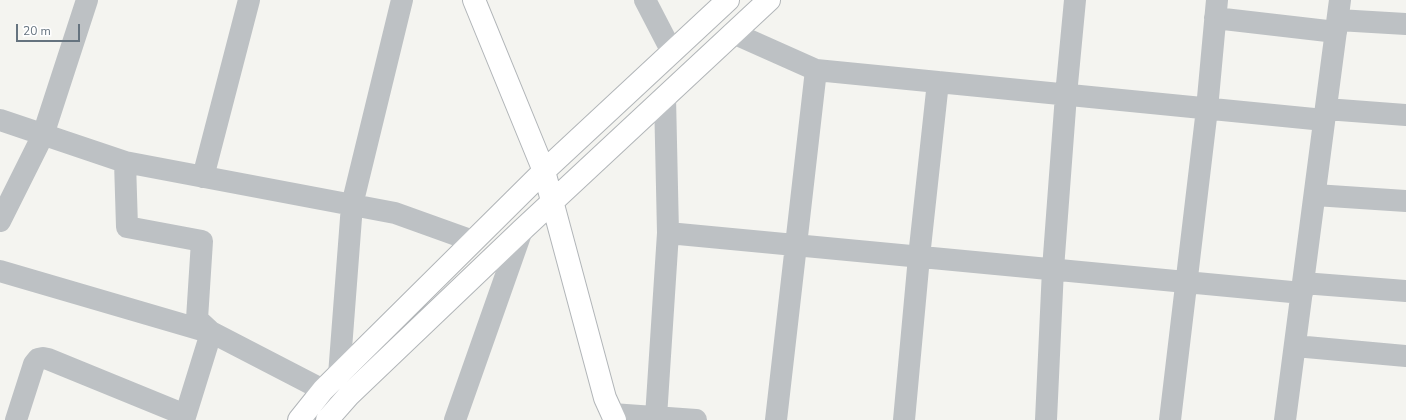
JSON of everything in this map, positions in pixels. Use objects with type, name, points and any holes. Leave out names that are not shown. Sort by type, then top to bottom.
[{"type":"main road","points":[[474,0],[544,171],[605,398],[613,417]]},
{"type":"main road","points":[[299,420],[323,390],[544,171],[728,0]]},
{"type":"main road","points":[[327,420],[349,396],[522,230],[769,0]]},
{"type":"street","points":[[0,221],[43,135],[87,0]]},
{"type":"street","points":[[203,177],[249,0]]},
{"type":"street","points":[[339,375],[352,205],[402,0]]},
{"type":"street","points":[[645,0],[672,52]]},
{"type":"street","points":[[1046,420],[1053,270],[1066,95],[1076,0]]},
{"type":"street","points":[[1170,420],[1207,108],[1216,9],[1338,17],[1406,24]]},
{"type":"street","points":[[1285,420],[1338,17]]},
{"type":"street","points":[[733,33],[816,70],[1207,108],[1325,114],[1406,115]]},
{"type":"street","points":[[776,420],[816,70]]},
{"type":"street","points":[[904,420],[919,257],[938,82]]},
{"type":"street","points":[[656,417],[668,233],[665,97]]},
{"type":"street","points":[[0,120],[125,162],[404,216],[473,241]]},
{"type":"street","points":[[125,162],[127,227],[202,241],[197,319],[214,334],[323,390]]},
{"type":"street","points":[[1315,194],[1406,201]]},
{"type":"street","points":[[455,420],[522,230]]},
{"type":"street","points":[[668,233],[1187,282],[1302,288],[1406,291]]},
{"type":"street","points":[[0,271],[214,334]]},
{"type":"street","points":[[16,420],[34,364],[38,359],[43,358],[185,418],[214,334]]},
{"type":"street","points":[[1294,346],[1406,356]]},
{"type":"street","points":[[613,417],[656,417],[696,420]]}]
